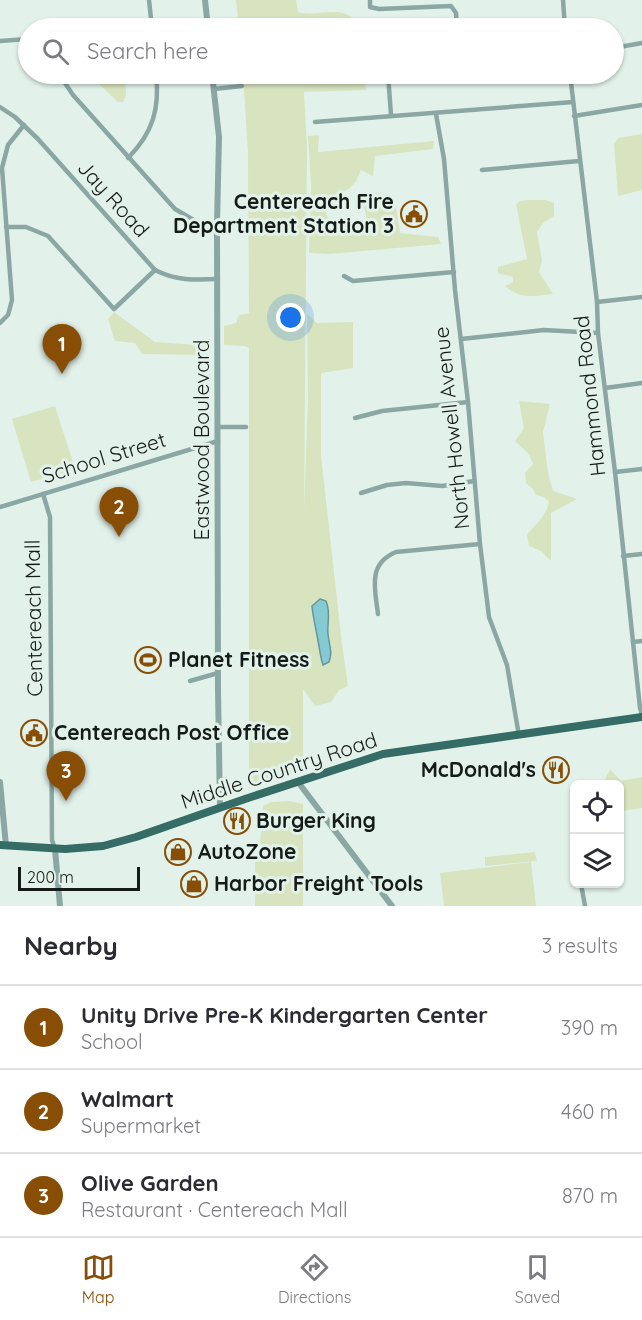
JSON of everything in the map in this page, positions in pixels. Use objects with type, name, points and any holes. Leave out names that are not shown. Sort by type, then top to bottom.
[{"type":"main road","name":"Middle Country Road","points":[[3,845],[55,849],[103,846],[383,754],[519,736],[642,716]]},
{"type":"street","points":[[149,0],[151,18]]},
{"type":"street","points":[[205,0],[207,18]]},
{"type":"street","points":[[370,0],[370,7],[379,9],[451,6],[456,18]]},
{"type":"street","points":[[562,0],[564,18]]},
{"type":"street","points":[[0,42],[18,40]]},
{"type":"street","points":[[624,46],[642,43]]},
{"type":"street","points":[[65,84],[128,158],[179,212],[197,222],[208,225],[217,224]]},
{"type":"street","points":[[128,158],[144,140],[154,120],[157,103],[156,84]]},
{"type":"street","name":"Eastwood Boulevard","points":[[213,84],[219,137],[217,224],[220,807]]},
{"type":"street","points":[[389,84],[391,115]]},
{"type":"street","name":"Hammond Road","points":[[571,84],[642,716]]},
{"type":"street","points":[[214,89],[242,86]]},
{"type":"street","points":[[315,122],[573,102]]},
{"type":"street","points":[[574,116],[642,105]]},
{"type":"street","name":"Jay Road","points":[[0,106],[24,125],[155,270]]},
{"type":"street","name":"North Howell Avenue","points":[[436,114],[444,159],[480,544],[489,616],[507,665],[519,736]]},
{"type":"street","points":[[0,323],[8,315],[12,300],[3,199],[3,161],[12,139],[24,125]]},
{"type":"street","points":[[482,170],[579,161]]},
{"type":"street","points":[[6,227],[26,227],[48,236],[114,309],[155,270],[182,279],[218,279]]},
{"type":"street","points":[[344,276],[353,281],[454,272]]},
{"type":"street","points":[[597,302],[642,297]]},
{"type":"street","points":[[461,339],[543,330],[598,333]]},
{"type":"street","points":[[605,388],[642,383]]},
{"type":"street","points":[[355,418],[382,411],[468,402]]},
{"type":"street","points":[[219,427],[246,427]]},
{"type":"street","name":"School Street","points":[[0,507],[218,441]]},
{"type":"street","points":[[615,472],[642,469]]},
{"type":"street","points":[[361,493],[387,485],[405,483],[442,486],[474,481]]},
{"type":"street","name":"Centereach Mall","points":[[43,494],[50,517],[52,840],[55,849]]},
{"type":"street","points":[[378,615],[374,578],[382,560],[387,556],[396,552],[480,544]]},
{"type":"street","points":[[623,556],[642,554]]},
{"type":"street","points":[[633,642],[642,641]]},
{"type":"street","points":[[190,681],[218,673]]},
{"type":"street","points":[[298,782],[392,906]]},
{"type":"street","points":[[0,785],[3,845]]},
{"type":"street","points":[[55,849],[60,906]]},
{"type":"street","points":[[582,888],[585,906]]},
{"type":"green space","points":[[236,0],[296,0],[298,12],[339,12],[352,18],[238,18]]},
{"type":"green space","points":[[99,84],[125,84],[126,95],[123,102],[118,102]]},
{"type":"green space","points":[[244,84],[365,84],[366,90],[304,92],[307,148],[304,513],[308,400],[307,314],[317,323],[353,322],[353,368],[321,373],[321,455],[348,686],[339,690],[331,702],[315,706],[303,689],[303,770],[249,788],[249,348],[224,345],[224,326],[236,323],[239,315],[249,313],[248,153]],"holes":[[[315,602],[329,620],[328,634],[331,645],[319,654],[312,614]]]},
{"type":"green space","points":[[642,134],[642,190],[618,196],[614,144],[618,138]]},
{"type":"green space","points":[[319,135],[318,152],[434,141],[433,149],[375,156],[373,176],[361,170],[349,189],[334,196],[326,213],[330,224],[351,232],[361,229],[367,219],[364,207],[375,193],[394,196],[400,233],[438,237],[441,244],[329,254],[309,253],[311,185],[308,136]]},
{"type":"green space","points":[[530,200],[545,200],[554,203],[554,216],[543,223],[537,232],[542,260],[539,272],[553,294],[528,296],[516,293],[505,286],[513,282],[513,277],[498,273],[498,267],[527,259],[516,204]]},
{"type":"green space","points":[[114,312],[155,342],[211,346],[205,355],[142,354],[135,343],[115,341],[108,319]]},
{"type":"green space","points":[[519,401],[550,404],[543,432],[548,473],[553,491],[577,499],[551,513],[551,561],[541,551],[529,546],[527,535],[543,516],[549,502],[544,497],[536,495],[526,483],[525,473],[533,464],[529,454],[515,441],[524,428]]},
{"type":"green space","points":[[55,406],[75,469],[31,482],[12,419]]},
{"type":"green space","points":[[610,769],[620,780],[605,780]]},
{"type":"green space","points":[[642,777],[642,808],[624,810],[624,780]]},
{"type":"green space","points":[[289,801],[303,804],[303,906],[255,906],[255,859],[260,843],[263,806],[272,802]]},
{"type":"green space","points":[[535,852],[537,861],[485,866],[485,857]]},
{"type":"green space","points":[[531,862],[536,906],[444,906],[440,873]]},
{"type":"water","points":[[320,599],[326,601],[329,613],[328,634],[331,652],[329,662],[323,665],[312,606]]},
{"type":"place","name":"Centereach Fire Department Station 3","points":[[414,214]]},
{"type":"place","name":"Unity Drive Pre-K Kindergarten Center","points":[[62,374]]},
{"type":"place","name":"Walmart","points":[[119,537]]},
{"type":"place","name":"Planet Fitness","points":[[148,660]]},
{"type":"place","name":"Centereach Post Office","points":[[34,733]]},
{"type":"place","name":"McDonald's","points":[[556,770]]},
{"type":"place","name":"Olive Garden","points":[[66,801]]},
{"type":"place","name":"Burger King","points":[[237,821]]},
{"type":"place","name":"AutoZone","points":[[178,852]]},
{"type":"place","name":"Harbor Freight Tools","points":[[194,884]]}]
